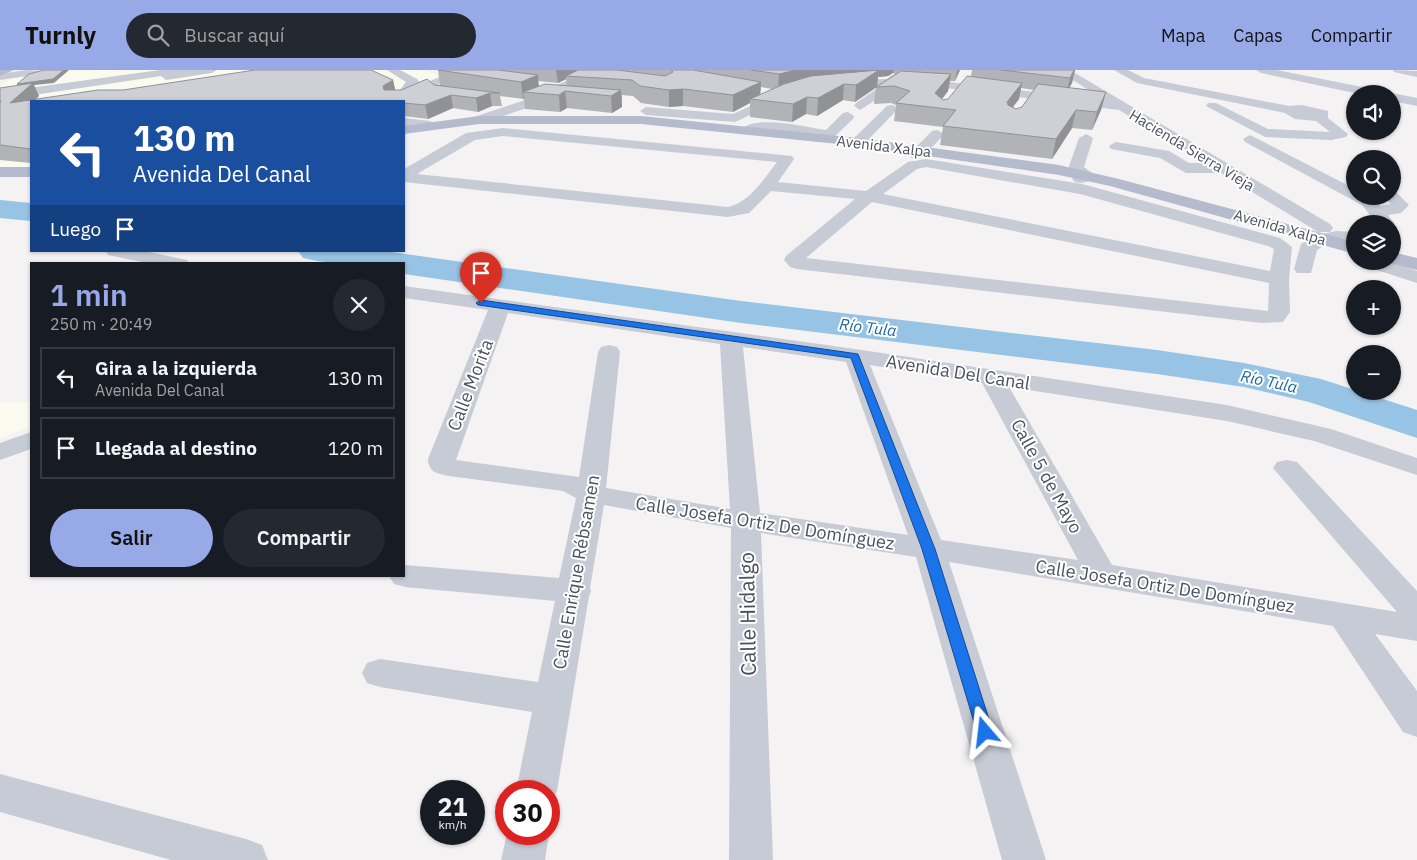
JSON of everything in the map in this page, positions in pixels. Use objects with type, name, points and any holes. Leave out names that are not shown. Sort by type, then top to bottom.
[{"type":"main road","points":[[0,72],[8,70]]},
{"type":"main road","name":"Avenida Xalpa","points":[[405,130],[479,120],[615,120],[856,144],[1084,178],[1339,242]]},
{"type":"main road","points":[[0,172],[30,172]]},
{"type":"main road","points":[[1401,260],[1417,264]]},
{"type":"street","points":[[0,77],[51,70]]},
{"type":"street","points":[[82,70],[96,83]]},
{"type":"street","points":[[65,100],[61,92],[145,70]]},
{"type":"street","points":[[0,96],[183,70]]},
{"type":"street","points":[[0,91],[96,83],[212,70]]},
{"type":"street","points":[[392,70],[412,79],[401,99]]},
{"type":"street","points":[[401,99],[465,70]]},
{"type":"street","points":[[513,119],[542,90],[558,88],[599,70]]},
{"type":"street","points":[[884,70],[896,80]]},
{"type":"street","points":[[1120,70],[1141,81],[1297,105],[1293,114],[1346,120]]},
{"type":"street","points":[[1261,70],[1346,88]]},
{"type":"street","points":[[1398,70],[1417,74]]},
{"type":"street","points":[[567,72],[610,80]]},
{"type":"street","points":[[1047,73],[1066,72]]},
{"type":"street","name":"Hacienda Sierra Vieja","points":[[1066,72],[1115,126],[1165,133],[1339,242]]},
{"type":"street","points":[[401,99],[432,76],[424,73]]},
{"type":"street","points":[[833,80],[962,82],[1031,94],[1115,126],[1186,168],[1222,168]]},
{"type":"street","points":[[860,106],[896,80]]},
{"type":"street","points":[[950,99],[962,82]]},
{"type":"street","points":[[542,90],[574,97]]},
{"type":"street","points":[[646,111],[735,118],[778,96],[794,92]]},
{"type":"street","points":[[760,93],[778,96]]},
{"type":"street","points":[[1022,108],[1031,94]]},
{"type":"street","points":[[401,99],[425,102]]},
{"type":"street","points":[[1401,99],[1417,102]]},
{"type":"street","points":[[496,100],[526,104]]},
{"type":"street","points":[[479,120],[526,104]]},
{"type":"street","points":[[1212,106],[1265,133],[1331,136],[1341,134],[1321,116]]},
{"type":"street","points":[[856,144],[890,109]]},
{"type":"street","points":[[745,132],[761,125],[829,134],[848,116]]},
{"type":"street","points":[[405,122],[430,125]]},
{"type":"street","points":[[1131,129],[1165,133]]},
{"type":"street","points":[[405,175],[471,136],[503,132],[787,159],[767,186],[743,209],[728,212],[405,176]]},
{"type":"street","points":[[918,152],[936,134]]},
{"type":"street","points":[[1084,178],[1076,169],[1086,138]]},
{"type":"street","points":[[1250,140],[1346,191]]},
{"type":"street","points":[[405,158],[432,158]]},
{"type":"street","points":[[918,163],[1082,188],[1274,242],[1283,247],[1280,279],[1278,312],[1275,317],[1262,317],[793,260],[869,196],[918,163]]},
{"type":"street","points":[[1327,163],[1346,173]]},
{"type":"street","points":[[767,186],[869,196],[1280,279]]},
{"type":"street","points":[[1371,205],[1379,215]]},
{"type":"street","points":[[1387,215],[1400,205]]},
{"type":"street","points":[[1304,269],[1308,248],[1339,242]]},
{"type":"street","points":[[120,252],[170,262]]},
{"type":"street","points":[[1396,270],[1417,277]]},
{"type":"street","name":"Avenida Del Canal","points":[[405,292],[855,356],[1226,413],[1322,435],[1417,467]]},
{"type":"street","name":"Calle Morita","points":[[442,465],[442,459],[500,306]]},
{"type":"street","name":"Calle Hidalgo","points":[[731,338],[746,521],[751,860]]},
{"type":"street","name":"Calle Enrique Rébsamen","points":[[538,780],[575,591],[591,494],[609,352]]},
{"type":"street","points":[[855,356],[929,549],[1024,860]]},
{"type":"street","name":"Calle 5 de Mayo","points":[[991,378],[1102,575]]},
{"type":"street","points":[[0,452],[30,440]]},
{"type":"street","name":"Calle Josefa Ortiz De Domínguez","points":[[442,465],[570,484],[591,494],[746,521],[1102,575],[1417,628]]},
{"type":"street","points":[[1287,468],[1417,612]]},
{"type":"street","points":[[405,576],[575,591]]},
{"type":"street","points":[[1344,616],[1417,721]]},
{"type":"street","points":[[380,673],[554,700]]},
{"type":"street","points":[[0,793],[246,860]]},
{"type":"street","points":[[523,860],[526,845]]},
{"type":"shaded area","points":[[23,70],[424,70],[440,76],[380,100],[30,100],[30,167],[0,167],[0,86]]},
{"type":"shaded area","points":[[0,402],[30,402],[30,426],[0,439]]},
{"type":"building","points":[[44,70],[64,70],[53,79],[17,84],[29,74]]},
{"type":"building","points":[[255,70],[371,70],[393,80],[383,86],[384,90],[401,90],[427,79],[434,85],[500,93],[490,93],[476,98],[451,95],[425,105],[405,103],[405,100],[30,100],[98,90],[123,90]]},
{"type":"building","points":[[438,70],[498,70],[538,75],[521,82]]},
{"type":"building","points":[[578,70],[617,70],[665,76],[673,72],[671,70],[693,70],[761,82],[733,95],[640,86],[632,80],[566,76]]},
{"type":"building","points":[[751,70],[796,70],[779,74]]},
{"type":"building","points":[[879,70],[856,85],[844,84],[818,98],[807,97],[793,104],[750,99],[784,84],[811,76]]},
{"type":"building","points":[[1001,70],[1074,70],[1070,78]]},
{"type":"building","points":[[901,71],[951,74],[935,93],[943,100],[948,99],[967,76],[1022,83],[1007,102],[1008,105],[1016,109],[1022,107],[1038,84],[1106,92],[1097,112],[1076,110],[1056,139],[943,126],[956,110],[896,103],[910,91],[894,86],[876,87]]},
{"type":"building","points":[[33,83],[10,103],[30,100],[30,149],[0,145],[0,88]]},
{"type":"building","points":[[545,84],[621,90],[611,96],[565,91],[559,95],[523,92]]},
{"type":"waterway","name":"Río Tula","points":[[0,209],[30,212]]},
{"type":"waterway","name":"Río Tula","points":[[321,252],[391,262]]},
{"type":"waterway","name":"Río Tula","points":[[405,264],[741,312],[1157,362],[1244,375],[1321,392],[1417,425]]},
{"type":"route","points":[[481,303],[855,356],[929,549],[985,732]]}]
